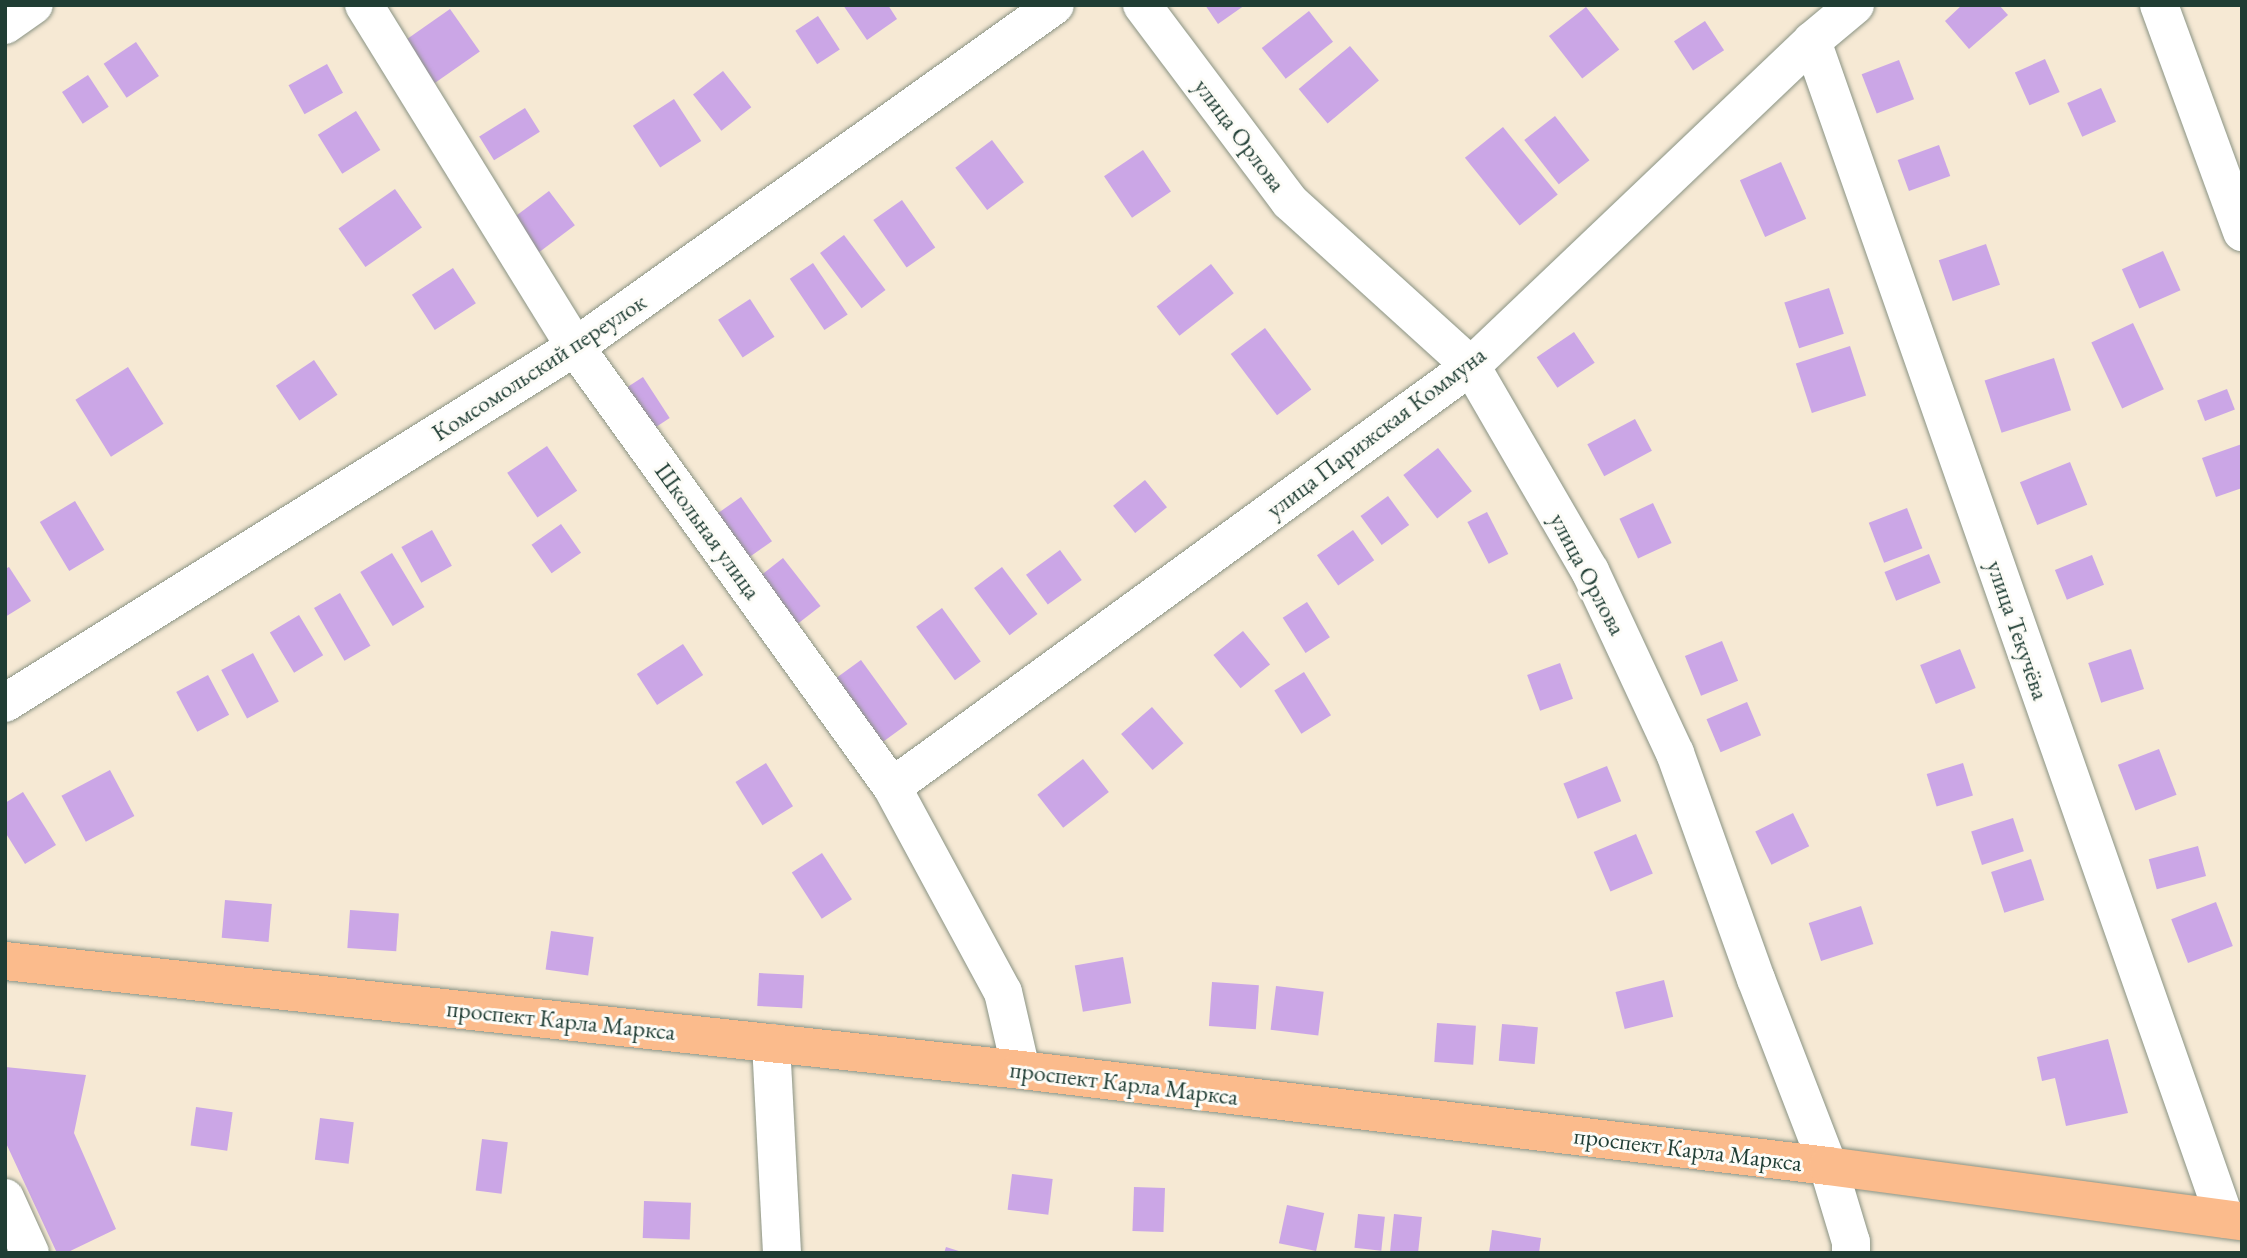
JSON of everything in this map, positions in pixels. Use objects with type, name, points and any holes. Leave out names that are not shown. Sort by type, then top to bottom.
[{"type":"main road","name":"проспект Карла Маркса","points":[[5,961],[1021,1070],[1828,1166],[2233,1220]]},
{"type":"street","points":[[5,25],[34,5]]},
{"type":"street","name":"Школьная улица","points":[[364,5],[575,347],[892,787],[1003,992],[1021,1070]]},
{"type":"street","name":"Комсомольский переулок","points":[[5,703],[575,347],[1055,5]]},
{"type":"street","name":"улица Орлова","points":[[1142,5],[1290,202],[1471,366],[1590,571],[1675,753],[1756,979],[1828,1166],[1852,1242],[1851,1253]]},
{"type":"street","name":"улица Парижская Коммуна","points":[[892,787],[1471,366],[1812,41],[1855,5]]},
{"type":"street","points":[[2159,5],[2242,232]]},
{"type":"street","name":"улица Текучёва","points":[[1812,41],[2233,1220]]},
{"type":"street","points":[[771,1043],[782,1253]]},
{"type":"street","points":[[5,1198],[30,1253]]},
{"type":"building","points":[[843,5],[888,5],[897,19],[867,40]]},
{"type":"building","points":[[1205,5],[1245,5],[1218,24]]},
{"type":"building","points":[[1962,5],[1999,5],[2008,15],[1969,49],[1945,21]]},
{"type":"building","points":[[1586,7],[1619,50],[1582,78],[1549,36]]},
{"type":"building","points":[[450,9],[480,52],[432,85],[402,42]]},
{"type":"building","points":[[1309,11],[1333,42],[1286,79],[1262,48]]},
{"type":"building","points":[[818,16],[840,50],[817,64],[795,31]]},
{"type":"building","points":[[1705,21],[1724,50],[1693,71],[1674,41]]},
{"type":"building","points":[[136,42],[159,76],[127,98],[104,64]]},
{"type":"building","points":[[1350,46],[1379,80],[1328,124],[1299,89]]},
{"type":"building","points":[[2045,59],[2060,92],[2029,105],[2015,72]]},
{"type":"building","points":[[1899,60],[1914,99],[1877,114],[1862,74]]},
{"type":"building","points":[[327,64],[343,93],[305,114],[289,85]]},
{"type":"building","points":[[723,71],[751,107],[721,131],[693,94]]},
{"type":"building","points":[[88,75],[109,107],[83,124],[62,92]]},
{"type":"building","points":[[2101,88],[2116,122],[2082,137],[2067,103]]},
{"type":"building","points":[[674,99],[701,141],[660,168],[633,126]]},
{"type":"building","points":[[525,108],[540,132],[494,160],[479,137]]},
{"type":"building","points":[[356,111],[380,150],[342,174],[318,135]]},
{"type":"building","points":[[1555,116],[1589,160],[1559,184],[1524,140]]},
{"type":"building","points":[[1503,127],[1558,195],[1520,225],[1465,158]]},
{"type":"building","points":[[992,140],[1024,182],[987,210],[955,168]]},
{"type":"building","points":[[1939,145],[1950,176],[1909,191],[1898,160]]},
{"type":"building","points":[[1143,150],[1171,191],[1132,218],[1104,176]]},
{"type":"building","points":[[1781,162],[1806,219],[1765,237],[1740,180]]},
{"type":"building","points":[[395,189],[422,228],[365,267],[338,229]]},
{"type":"building","points":[[549,191],[575,225],[536,255],[510,220]]},
{"type":"building","points":[[902,200],[935,248],[907,268],[873,220]]},
{"type":"building","points":[[844,235],[886,290],[862,308],[820,253]]},
{"type":"building","points":[[1986,244],[2000,285],[1953,301],[1939,260]]},
{"type":"building","points":[[2163,251],[2180,290],[2139,309],[2122,269]]},
{"type":"building","points":[[813,263],[848,314],[824,330],[790,279]]},
{"type":"building","points":[[1211,264],[1234,293],[1179,336],[1157,306]]},
{"type":"building","points":[[453,268],[476,303],[435,330],[412,295]]},
{"type":"building","points":[[1829,288],[1844,334],[1799,348],[1784,303]]},
{"type":"building","points":[[750,299],[775,337],[743,357],[718,320]]},
{"type":"building","points":[[2133,323],[2164,389],[2122,409],[2091,342]]},
{"type":"building","points":[[1265,328],[1311,389],[1277,415],[1231,354]]},
{"type":"building","points":[[1574,332],[1595,363],[1557,388],[1537,357]]},
{"type":"building","points":[[1850,346],[1866,395],[1812,413],[1796,364]]},
{"type":"building","points":[[2054,358],[2071,410],[2002,433],[1985,381]]},
{"type":"building","points":[[314,360],[337,395],[299,421],[276,386]]},
{"type":"building","points":[[128,367],[164,424],[111,457],[75,400]]},
{"type":"building","points":[[643,377],[670,418],[645,434],[619,393]]},
{"type":"building","points":[[2227,389],[2235,410],[2205,421],[2197,400]]},
{"type":"building","points":[[1635,419],[1652,451],[1604,476],[1587,444]]},
{"type":"building","points":[[2242,444],[2242,488],[2216,497],[2202,458]]},
{"type":"building","points":[[547,446],[577,491],[537,518],[507,473]]},
{"type":"building","points":[[1438,448],[1472,491],[1437,518],[1403,475]]},
{"type":"building","points":[[2070,462],[2087,505],[2037,525],[2020,482]]},
{"type":"building","points":[[1145,480],[1167,507],[1135,533],[1113,506]]},
{"type":"building","points":[[1388,496],[1409,525],[1382,545],[1360,516]]},
{"type":"building","points":[[741,497],[772,541],[742,562],[712,518]]},
{"type":"building","points":[[75,501],[104,550],[69,571],[40,522]]},
{"type":"building","points":[[1653,503],[1672,543],[1638,559],[1619,519]]},
{"type":"building","points":[[1907,508],[1922,548],[1884,563],[1869,523]]},
{"type":"building","points":[[1487,512],[1508,554],[1489,564],[1467,522]]},
{"type":"building","points":[[561,524],[581,553],[552,573],[532,545]]},
{"type":"building","points":[[432,530],[452,566],[421,583],[401,547]]},
{"type":"building","points":[[1353,530],[1374,560],[1338,586],[1317,555]]},
{"type":"building","points":[[1060,550],[1082,580],[1048,605],[1026,575]]},
{"type":"building","points":[[392,553],[424,607],[393,626],[360,572]]},
{"type":"building","points":[[1929,554],[1941,583],[1896,601],[1884,572]]},
{"type":"building","points":[[2092,555],[2104,585],[2067,600],[2055,570]]},
{"type":"building","points":[[783,558],[821,606],[793,628],[755,580]]},
{"type":"building","points":[[9,567],[31,601],[5,617],[5,569]]},
{"type":"building","points":[[1002,567],[1038,614],[1010,635],[974,588]]},
{"type":"building","points":[[340,593],[371,646],[345,661],[314,608]]},
{"type":"building","points":[[1307,602],[1330,637],[1306,653],[1283,618]]},
{"type":"building","points":[[942,608],[981,661],[955,680],[916,627]]},
{"type":"building","points":[[299,615],[323,655],[294,673],[270,633]]},
{"type":"building","points":[[1243,631],[1270,664],[1241,688],[1213,655]]},
{"type":"building","points":[[1722,641],[1738,681],[1701,696],[1685,656]]},
{"type":"building","points":[[683,644],[703,675],[657,705],[637,674]]},
{"type":"building","points":[[1960,649],[1976,688],[1936,704],[1920,665]]},
{"type":"building","points":[[2131,649],[2144,689],[2101,703],[2088,663]]},
{"type":"building","points":[[253,653],[279,702],[247,718],[221,670]]},
{"type":"building","points":[[861,660],[907,724],[880,744],[833,680]]},
{"type":"building","points":[[1560,663],[1573,699],[1540,711],[1527,675]]},
{"type":"building","points":[[1304,672],[1331,715],[1301,734],[1274,691]]},
{"type":"building","points":[[208,675],[229,715],[197,732],[176,692]]},
{"type":"building","points":[[1747,702],[1761,735],[1721,752],[1706,719]]},
{"type":"building","points":[[1152,707],[1183,743],[1153,770],[1121,734]]},
{"type":"building","points":[[2159,749],[2177,795],[2135,811],[2118,765]]},
{"type":"building","points":[[1083,759],[1109,792],[1063,828],[1037,795]]},
{"type":"building","points":[[766,763],[793,806],[762,825],[735,782]]},
{"type":"building","points":[[1963,763],[1973,796],[1937,807],[1927,774]]},
{"type":"building","points":[[1607,766],[1621,801],[1578,819],[1563,784]]},
{"type":"building","points":[[110,770],[134,816],[86,842],[61,796]]},
{"type":"building","points":[[23,792],[56,845],[25,864],[5,832],[5,803]]},
{"type":"building","points":[[1793,813],[1809,846],[1771,865],[1755,831]]},
{"type":"building","points":[[2013,818],[2024,851],[1982,865],[1971,832]]},
{"type":"building","points":[[1636,834],[1653,874],[1610,892],[1594,852]]},
{"type":"building","points":[[2198,846],[2206,876],[2157,889],[2149,859]]},
{"type":"building","points":[[822,853],[852,899],[822,919],[792,873]]},
{"type":"building","points":[[2031,859],[2044,900],[2004,913],[1991,872]]},
{"type":"building","points":[[225,900],[272,904],[269,942],[222,938]]},
{"type":"building","points":[[2216,902],[2233,946],[2188,963],[2171,919]]},
{"type":"building","points":[[1861,906],[1873,944],[1821,961],[1809,923]]},
{"type":"building","points":[[350,910],[399,913],[396,951],[347,948]]},
{"type":"building","points":[[551,931],[594,937],[588,976],[546,970]]},
{"type":"building","points":[[1123,957],[1131,1003],[1083,1012],[1075,966]]},
{"type":"building","points":[[759,973],[804,975],[802,1008],[757,1006]]},
{"type":"building","points":[[1664,980],[1673,1017],[1625,1029],[1615,992]]},
{"type":"building","points":[[1212,982],[1259,985],[1256,1029],[1209,1026]]},
{"type":"building","points":[[1276,986],[1324,992],[1318,1036],[1271,1030]]},
{"type":"building","points":[[1437,1023],[1476,1026],[1473,1065],[1434,1062]]},
{"type":"building","points":[[1502,1024],[1538,1027],[1535,1064],[1499,1061]]},
{"type":"building","points":[[2108,1039],[2128,1113],[2066,1126],[2055,1078],[2042,1081],[2037,1057]]},
{"type":"building","points":[[5,1067],[86,1075],[74,1133],[116,1229],[66,1253],[57,1253],[5,1141]]},
{"type":"building","points":[[196,1107],[233,1112],[227,1151],[191,1146]]},
{"type":"building","points":[[320,1118],[354,1122],[349,1164],[315,1160]]},
{"type":"building","points":[[482,1139],[508,1142],[501,1194],[476,1191]]},
{"type":"building","points":[[1012,1174],[1053,1179],[1048,1215],[1008,1210]]},
{"type":"building","points":[[1134,1187],[1165,1188],[1163,1232],[1132,1231]]},
{"type":"building","points":[[644,1201],[691,1203],[690,1240],[643,1238]]},
{"type":"building","points":[[1287,1205],[1324,1213],[1316,1251],[1279,1243]]},
{"type":"building","points":[[1358,1214],[1385,1217],[1381,1251],[1354,1248]]},
{"type":"building","points":[[1394,1214],[1422,1217],[1418,1253],[1390,1253]]},
{"type":"building","points":[[1492,1230],[1541,1238],[1539,1253],[1489,1253]]},
{"type":"building","points":[[946,1247],[962,1252],[962,1253],[944,1253]]}]
